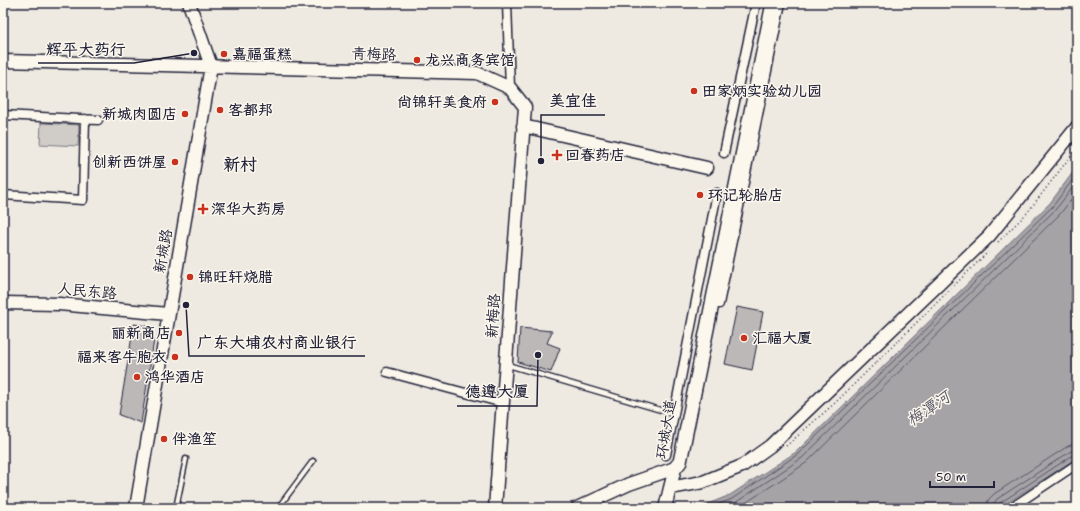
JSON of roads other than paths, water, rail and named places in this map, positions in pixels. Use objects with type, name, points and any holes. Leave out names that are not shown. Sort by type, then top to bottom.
[{"type":"main road","name":"新城路","points":[[136,508],[211,66],[189,3]]},
{"type":"main road","name":"环城大道","points":[[675,468],[767,3]]},
{"type":"main road","name":"环城大道","points":[[675,468],[680,462],[773,3]]},
{"type":"main road","name":"青梅路","points":[[3,61],[477,73],[510,88],[525,107],[524,126]]},
{"type":"main road","points":[[524,126],[707,168]]},
{"type":"main road","name":"新梅路","points":[[495,508],[524,126]]},
{"type":"main road","points":[[669,491],[703,482],[742,466],[770,446],[989,236],[1077,127]]},
{"type":"main road","name":"人民东路","points":[[3,303],[59,304],[168,314]]},
{"type":"main road","points":[[666,508],[675,468]]},
{"type":"main road","points":[[577,508],[629,484],[675,468]]},
{"type":"street","points":[[507,3],[510,88]]},
{"type":"street","points":[[724,153],[756,3]]},
{"type":"street","points":[[687,457],[780,3]]},
{"type":"street","points":[[3,115],[98,120]]},
{"type":"street","points":[[3,195],[83,200],[85,119]]},
{"type":"street","points":[[666,455],[717,193]]},
{"type":"street","points":[[387,372],[503,403]]},
{"type":"street","points":[[1011,508],[1077,464]]},
{"type":"lane","points":[[506,365],[674,414]]},
{"type":"lane","points":[[176,508],[186,459]]},
{"type":"lane","points":[[278,508],[313,461]]},
{"type":"water","name":"梅潭河","points":[[1077,167],[1077,458],[999,508],[698,508],[730,495],[796,452],[1050,203]]},
{"type":"place","name":"辉平大药行","points":[[194,53]]},
{"type":"place","name":"嘉福蛋糕","points":[[224,54]]},
{"type":"place","name":"龙兴商务宾馆","points":[[417,60]]},
{"type":"place","name":"田家炳实验幼儿园","points":[[694,91]]},
{"type":"place","name":"尚锦轩美食府","points":[[495,102]]},
{"type":"place","name":"客都邦","points":[[220,110]]},
{"type":"place","name":"新城肉圆店","points":[[185,114]]},
{"type":"place","name":"回春药店","points":[[557,155]]},
{"type":"place","name":"美宜佳","points":[[541,161]]},
{"type":"place","name":"创新西饼屋","points":[[175,162]]},
{"type":"place","name":"环记轮胎店","points":[[700,195]]},
{"type":"place","name":"深华大药房","points":[[203,209]]},
{"type":"place","name":"锦旺轩烧腊","points":[[190,277]]},
{"type":"place","name":"广东大埔农村商业银行","points":[[186,305]]},
{"type":"place","name":"丽新商店","points":[[179,333]]},
{"type":"place","name":"汇福大厦","points":[[744,338]]},
{"type":"place","name":"德遵大厦","points":[[538,355]]},
{"type":"place","name":"福来客牛胞衣","points":[[175,357]]},
{"type":"place","name":"鸿华酒店","points":[[137,377]]},
{"type":"place","name":"伴渔笙","points":[[164,439]]},
{"type":"district","name":"新村","points":[[240,164]]}]
